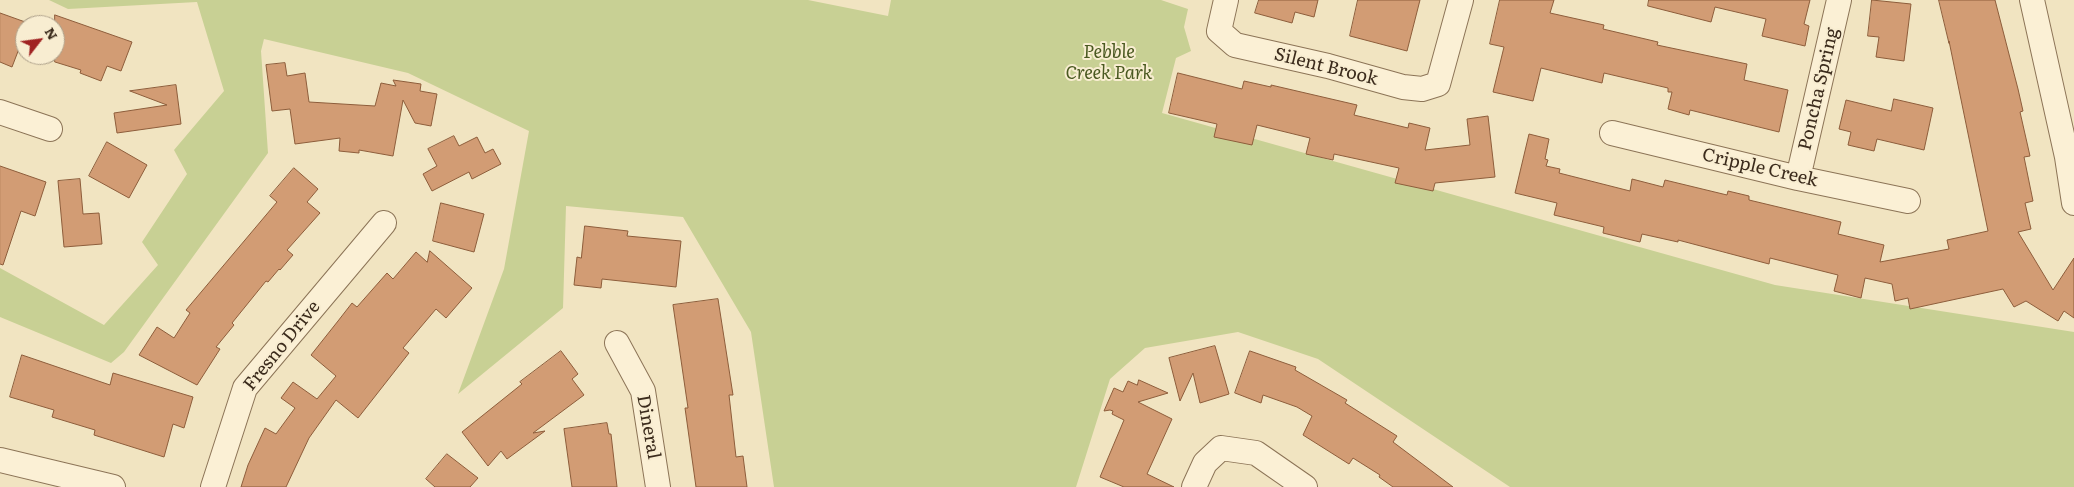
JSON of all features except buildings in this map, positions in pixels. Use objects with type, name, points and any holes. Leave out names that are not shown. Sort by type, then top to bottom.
[{"type":"street","name":"Silent Brook","points":[[1226,0],[1219,31],[1235,45],[1328,66],[1403,87],[1422,89],[1438,84],[1461,0]]},
{"type":"street","name":"Poncha Spring","points":[[1798,178],[1839,0]]},
{"type":"street","points":[[2032,0],[2067,157],[2074,204]]},
{"type":"street","points":[[0,112],[50,129]]},
{"type":"street","name":"Cripple Creek","points":[[1612,133],[1798,178],[1908,201]]},
{"type":"street","name":"Fresno Drive","points":[[213,487],[245,388],[384,223]]},
{"type":"street","name":"Dineral","points":[[617,343],[643,391],[658,487]]},
{"type":"street","points":[[1194,487],[1205,463],[1221,448],[1256,453],[1305,487]]},
{"type":"street","points":[[0,460],[113,487]]},
{"type":"green space","name":"Pebble Creek Park","points":[[49,0],[808,0],[888,16],[891,0],[1161,0],[1188,9],[1184,27],[1191,51],[1176,58],[1162,113],[1775,285],[2074,332],[2074,487],[1510,487],[1318,359],[1238,332],[1145,348],[1110,379],[1076,487],[774,487],[751,332],[683,217],[566,206],[563,308],[458,394],[504,269],[529,131],[408,73],[264,39],[261,51],[268,153],[124,352],[111,363],[0,317],[0,268],[104,325],[158,265],[142,242],[187,174],[174,150],[224,91],[197,2],[68,9]]}]
